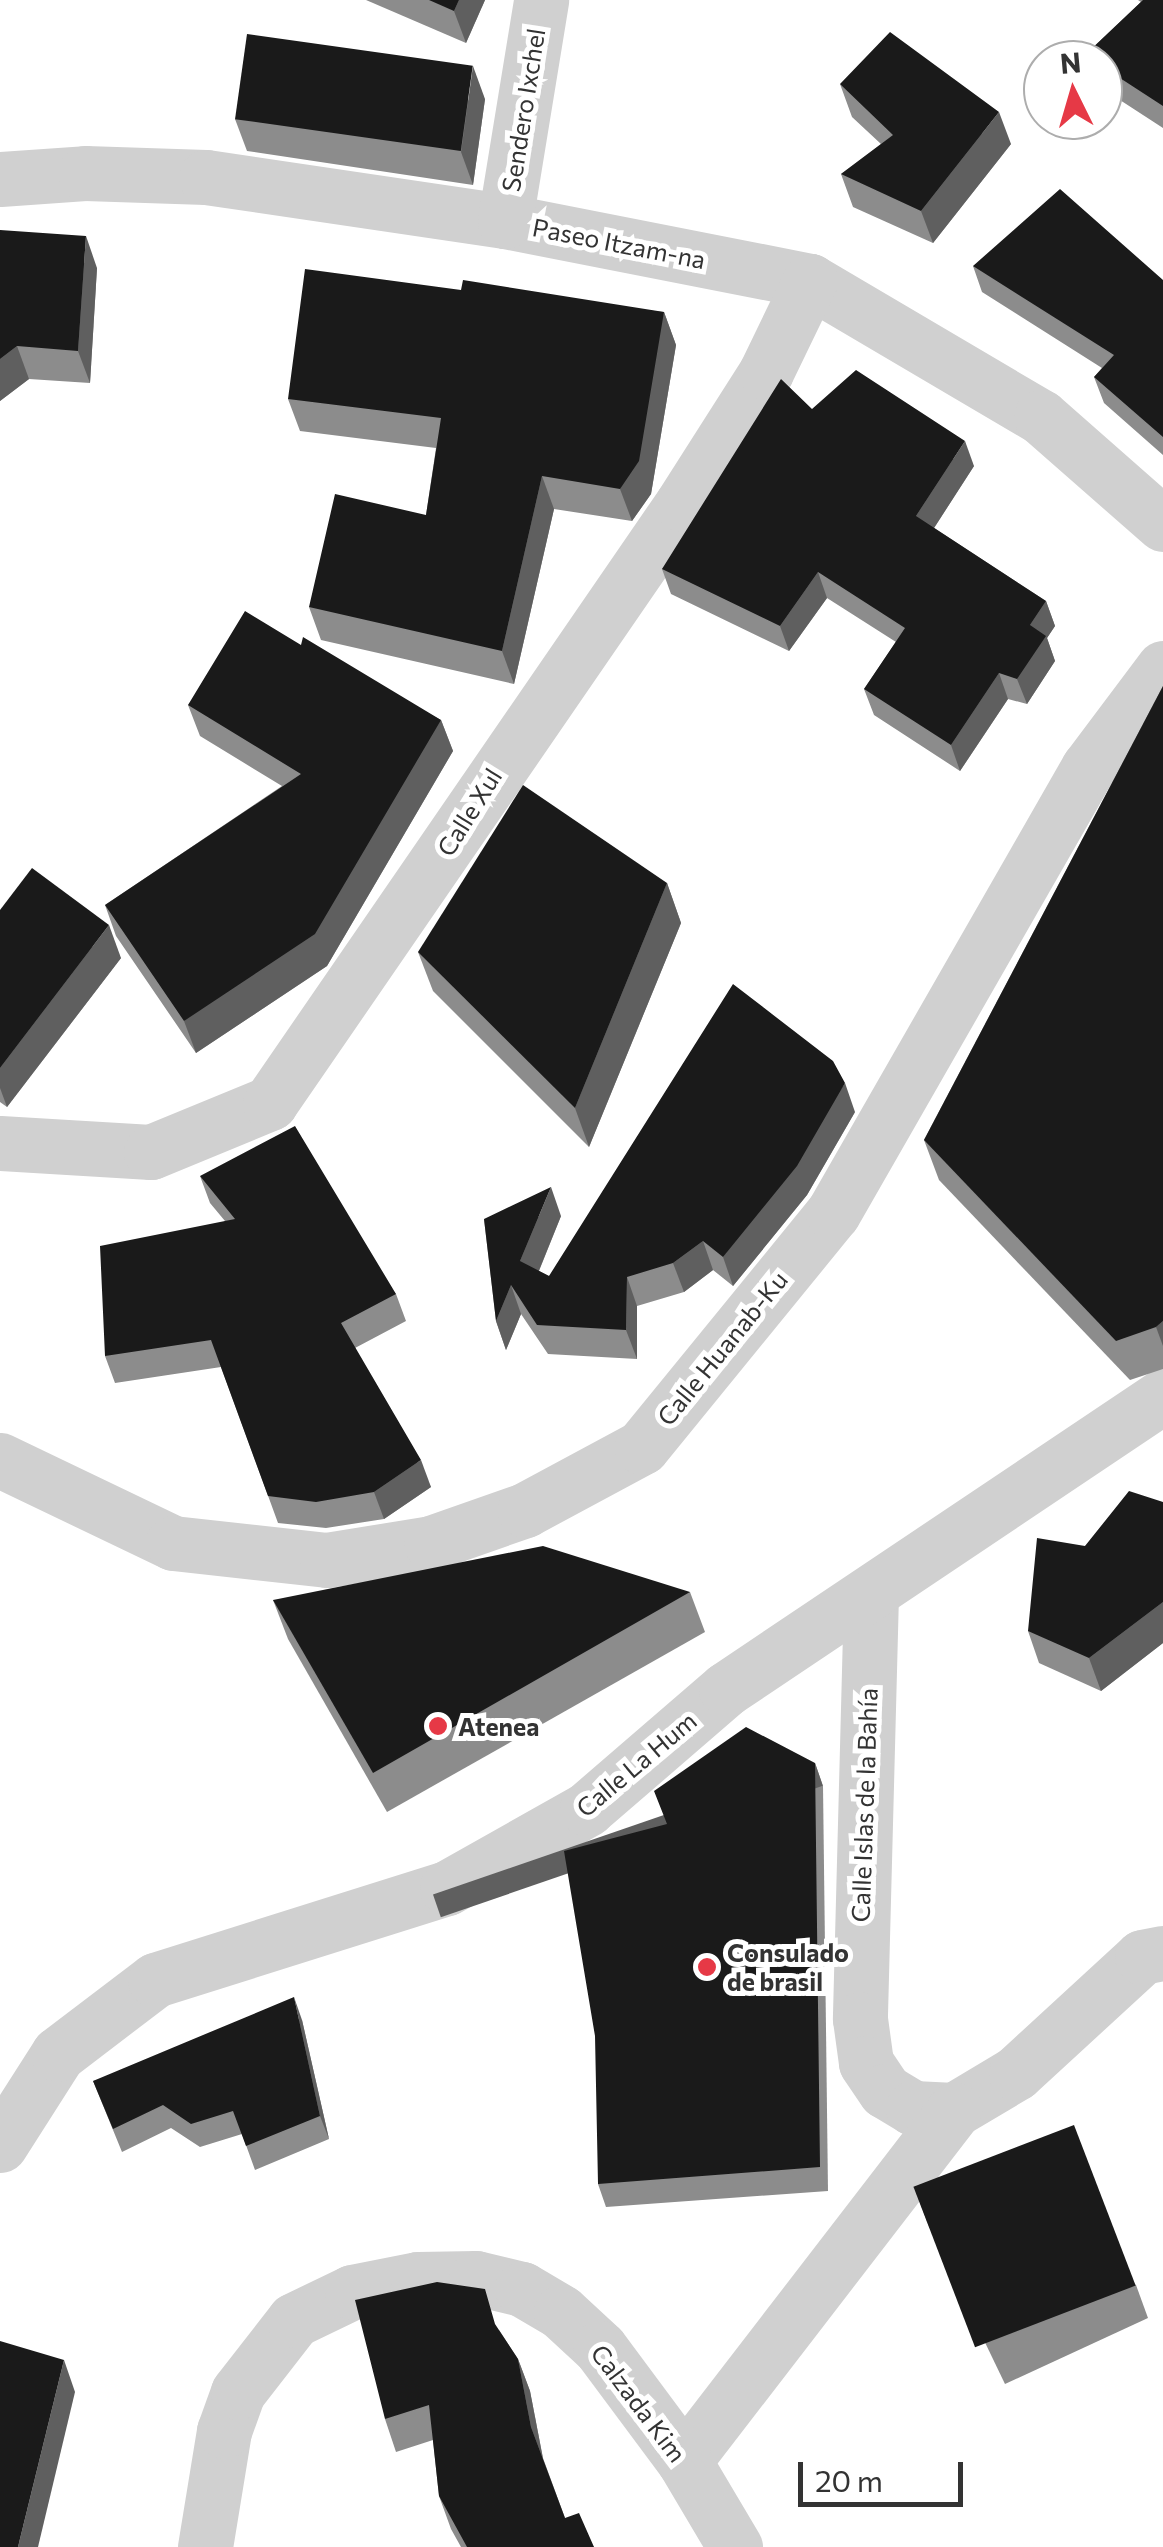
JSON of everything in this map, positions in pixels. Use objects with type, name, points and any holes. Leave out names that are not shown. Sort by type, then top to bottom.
[{"type":"street","name":"Sendero Ixchel","points":[[506,220],[541,0]]},
{"type":"street","name":"Paseo Itzam-na","points":[[0,179],[84,172],[206,177],[506,220],[810,281],[1041,417],[1163,524]]},
{"type":"street","name":"Calle Xul","points":[[0,1143],[151,1152],[270,1104],[380,952],[528,720],[682,504],[766,372],[810,281]]},
{"type":"street","name":"Calle Huanab-Ku","points":[[0,1460],[173,1544],[326,1560],[431,1543],[525,1510],[642,1447],[832,1213],[1088,768],[1163,668]]},
{"type":"street","name":"Calle La Hum","points":[[0,2145],[58,2054],[156,1980],[447,1888],[587,1809],[726,1689],[1163,1396]]},
{"type":"street","name":"Calle Islas de la Bahía","points":[[871,1594],[859,1947],[866,2063],[885,2091],[913,2108],[954,2110]]},
{"type":"street","points":[[684,2462],[954,2110],[1016,2073],[1142,1957],[1163,1953]]},
{"type":"street","name":"Calzada Kim","points":[[205,2547],[224,2431],[238,2392],[265,2350],[294,2320],[352,2292],[418,2279],[476,2278],[522,2289],[561,2312],[600,2348],[684,2462],[735,2547]]},
{"type":"building","points":[[429,0],[459,0],[454,11]]},
{"type":"building","points":[[1143,0],[1163,0],[1163,106],[1123,80],[1123,40],[1101,40]]},
{"type":"building","points":[[890,32],[999,112],[921,211],[841,174],[893,135],[840,84]]},
{"type":"building","points":[[247,34],[473,66],[461,151],[235,119]]},
{"type":"building","points":[[1060,189],[1163,280],[1163,437],[1094,377],[1114,355],[973,266]]},
{"type":"building","points":[[0,230],[86,236],[78,351],[17,346],[0,359]]},
{"type":"building","points":[[305,269],[461,290],[463,280],[664,312],[639,461],[620,489],[542,476],[502,651],[309,607],[335,494],[426,515],[441,418],[288,399]]},
{"type":"building","points":[[856,370],[965,441],[916,516],[1046,601],[1030,625],[1046,636],[1017,679],[999,673],[951,745],[864,689],[905,628],[818,572],[780,626],[662,569],[781,379],[812,409]]},
{"type":"building","points":[[245,611],[301,645],[303,637],[441,720],[315,934],[184,1021],[105,905],[301,774],[188,705]]},
{"type":"building","points":[[1163,686],[1163,1321],[1116,1341],[924,1140]]},
{"type":"building","points":[[523,785],[667,883],[575,1108],[418,952]]},
{"type":"building","points":[[32,868],[109,925],[0,1068],[0,910]]},
{"type":"building","points":[[733,984],[833,1061],[845,1083],[797,1166],[723,1257],[703,1241],[673,1263],[627,1277],[626,1330],[537,1325],[511,1285],[496,1321],[484,1219],[551,1187],[520,1261],[549,1276]]},
{"type":"building","points":[[295,1126],[396,1294],[341,1323],[421,1460],[374,1492],[316,1502],[268,1496],[211,1340],[105,1356],[100,1246],[235,1219],[200,1176]]},
{"type":"building","points":[[1129,1491],[1163,1502],[1163,1602],[1089,1658],[1028,1631],[1037,1538],[1085,1546]]},
{"type":"building","name":"Atenea","points":[[543,1546],[690,1592],[373,1773],[273,1600]]},
{"type":"building","name":"Consulado de brasil","points":[[746,1727],[815,1763],[820,2167],[598,2184],[595,2036],[564,1851],[667,1824],[654,1791]]},
{"type":"building","points":[[294,1997],[320,2116],[246,2146],[233,2111],[191,2124],[163,2105],[113,2129],[93,2081]]},
{"type":"building","points":[[1074,2125],[1136,2286],[975,2347],[913,2187]]},
{"type":"building","points":[[437,2282],[485,2289],[495,2324],[518,2359],[531,2427],[565,2518],[579,2513],[594,2547],[467,2547],[439,2496],[429,2405],[385,2419],[355,2300]]},
{"type":"building","points":[[0,2341],[64,2360],[18,2547],[0,2547]]},
{"type":"place","name":"Atenea","points":[[438,1726]]},
{"type":"place","name":"Consulado de brasil","points":[[707,1967]]}]
